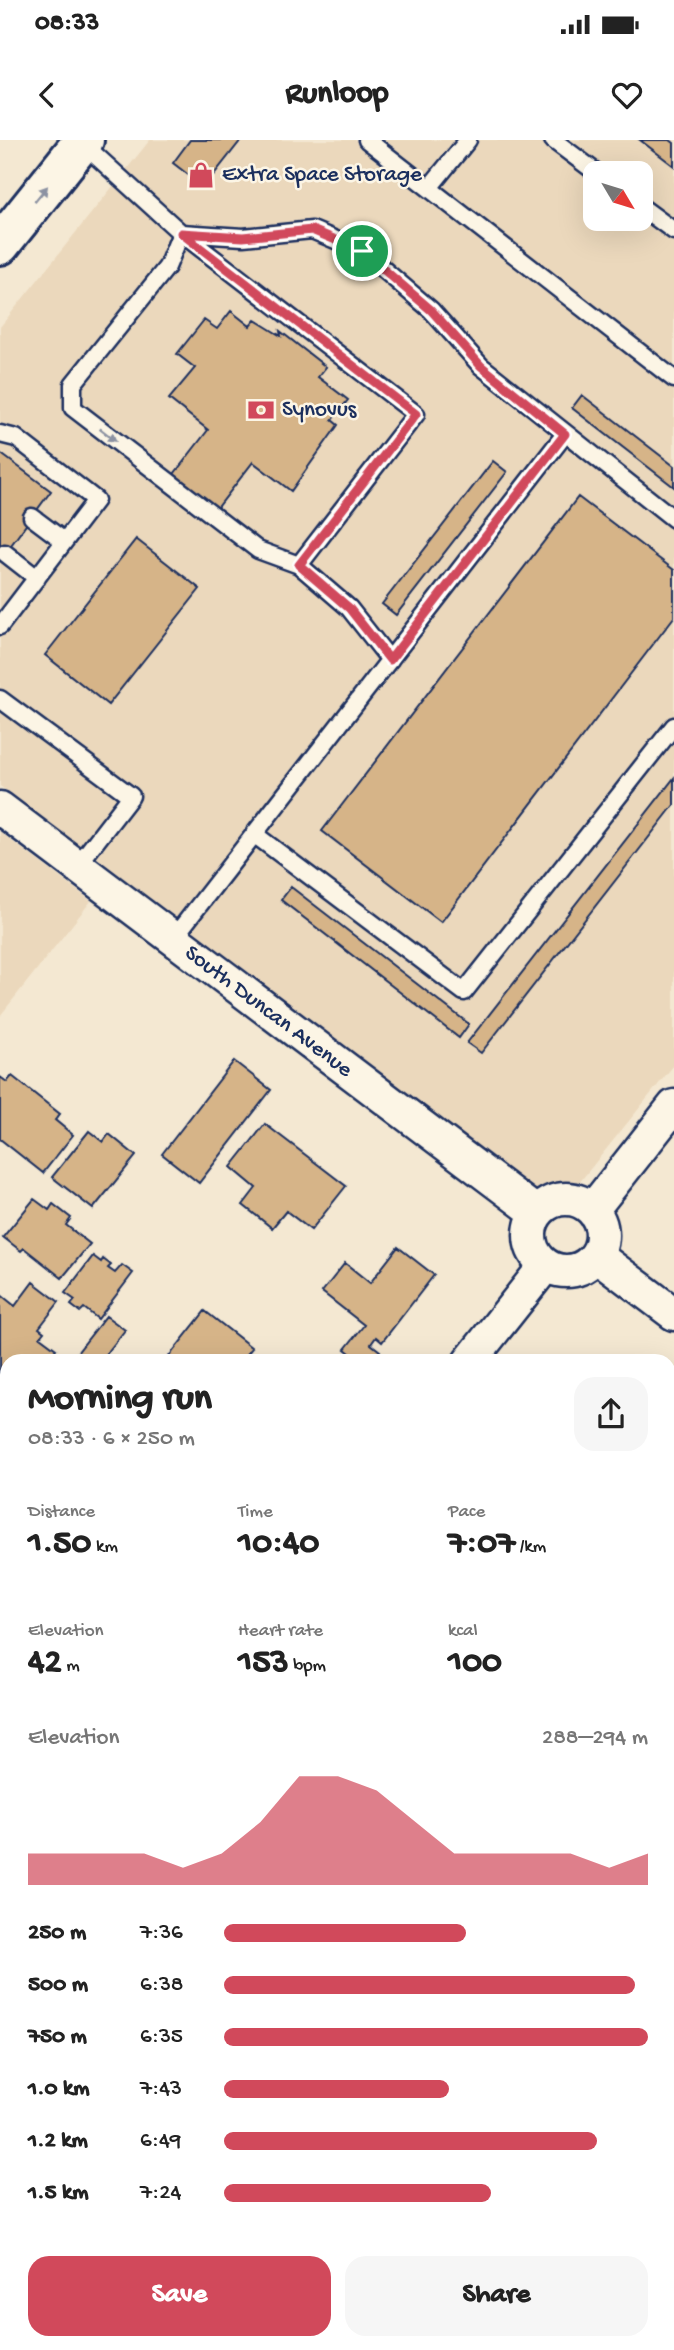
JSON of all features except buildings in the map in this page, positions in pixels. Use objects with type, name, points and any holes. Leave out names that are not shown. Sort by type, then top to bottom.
[{"type":"main road","points":[[0,246],[81,141]]},
{"type":"street","name":"South Duncan Avenue","points":[[0,808],[537,1213]]},
{"type":"street","points":[[592,1210],[674,1106]]},
{"type":"street","points":[[570,1199],[592,1210],[599,1220],[602,1232],[601,1245],[596,1255],[579,1270],[567,1272],[545,1266],[531,1247],[529,1235],[537,1213],[546,1205],[570,1199]]},
{"type":"street","points":[[596,1255],[674,1314]]},
{"type":"street","points":[[475,1354],[545,1266]]},
{"type":"lane","points":[[367,140],[674,379]]},
{"type":"lane","points":[[429,188],[468,140]]},
{"type":"lane","points":[[553,140],[583,162]]},
{"type":"lane","points":[[81,141],[181,233],[416,414],[299,565]]},
{"type":"lane","points":[[653,216],[674,232]]},
{"type":"lane","points":[[181,233],[243,237],[312,230],[362,251],[431,310],[481,366],[674,519]]},
{"type":"lane","points":[[181,233],[167,267],[73,384],[73,408],[258,550],[299,565],[349,608],[390,660]]},
{"type":"lane","points":[[0,434],[16,438],[96,500],[37,578],[3,617]]},
{"type":"lane","points":[[172,940],[565,434]]},
{"type":"lane","points":[[32,517],[64,541]]},
{"type":"lane","points":[[5,553],[37,578]]},
{"type":"lane","points":[[0,699],[131,796],[77,866]]},
{"type":"lane","points":[[254,834],[464,992],[674,726]]},
{"type":"shaded area","points":[[150,140],[674,140],[674,1065],[558,1209],[0,786],[0,327]]},
{"type":"shaded area","points":[[0,832],[91,901],[0,1016]]},
{"type":"place","name":"Extra Space Storage","points":[[201,175]]},
{"type":"place","name":"Synovus","points":[[261,410]]},
{"type":"route","points":[[312,230],[362,251],[431,310],[481,366],[565,434],[390,660],[349,608],[299,565],[416,414],[181,233],[243,237],[312,230]]}]
